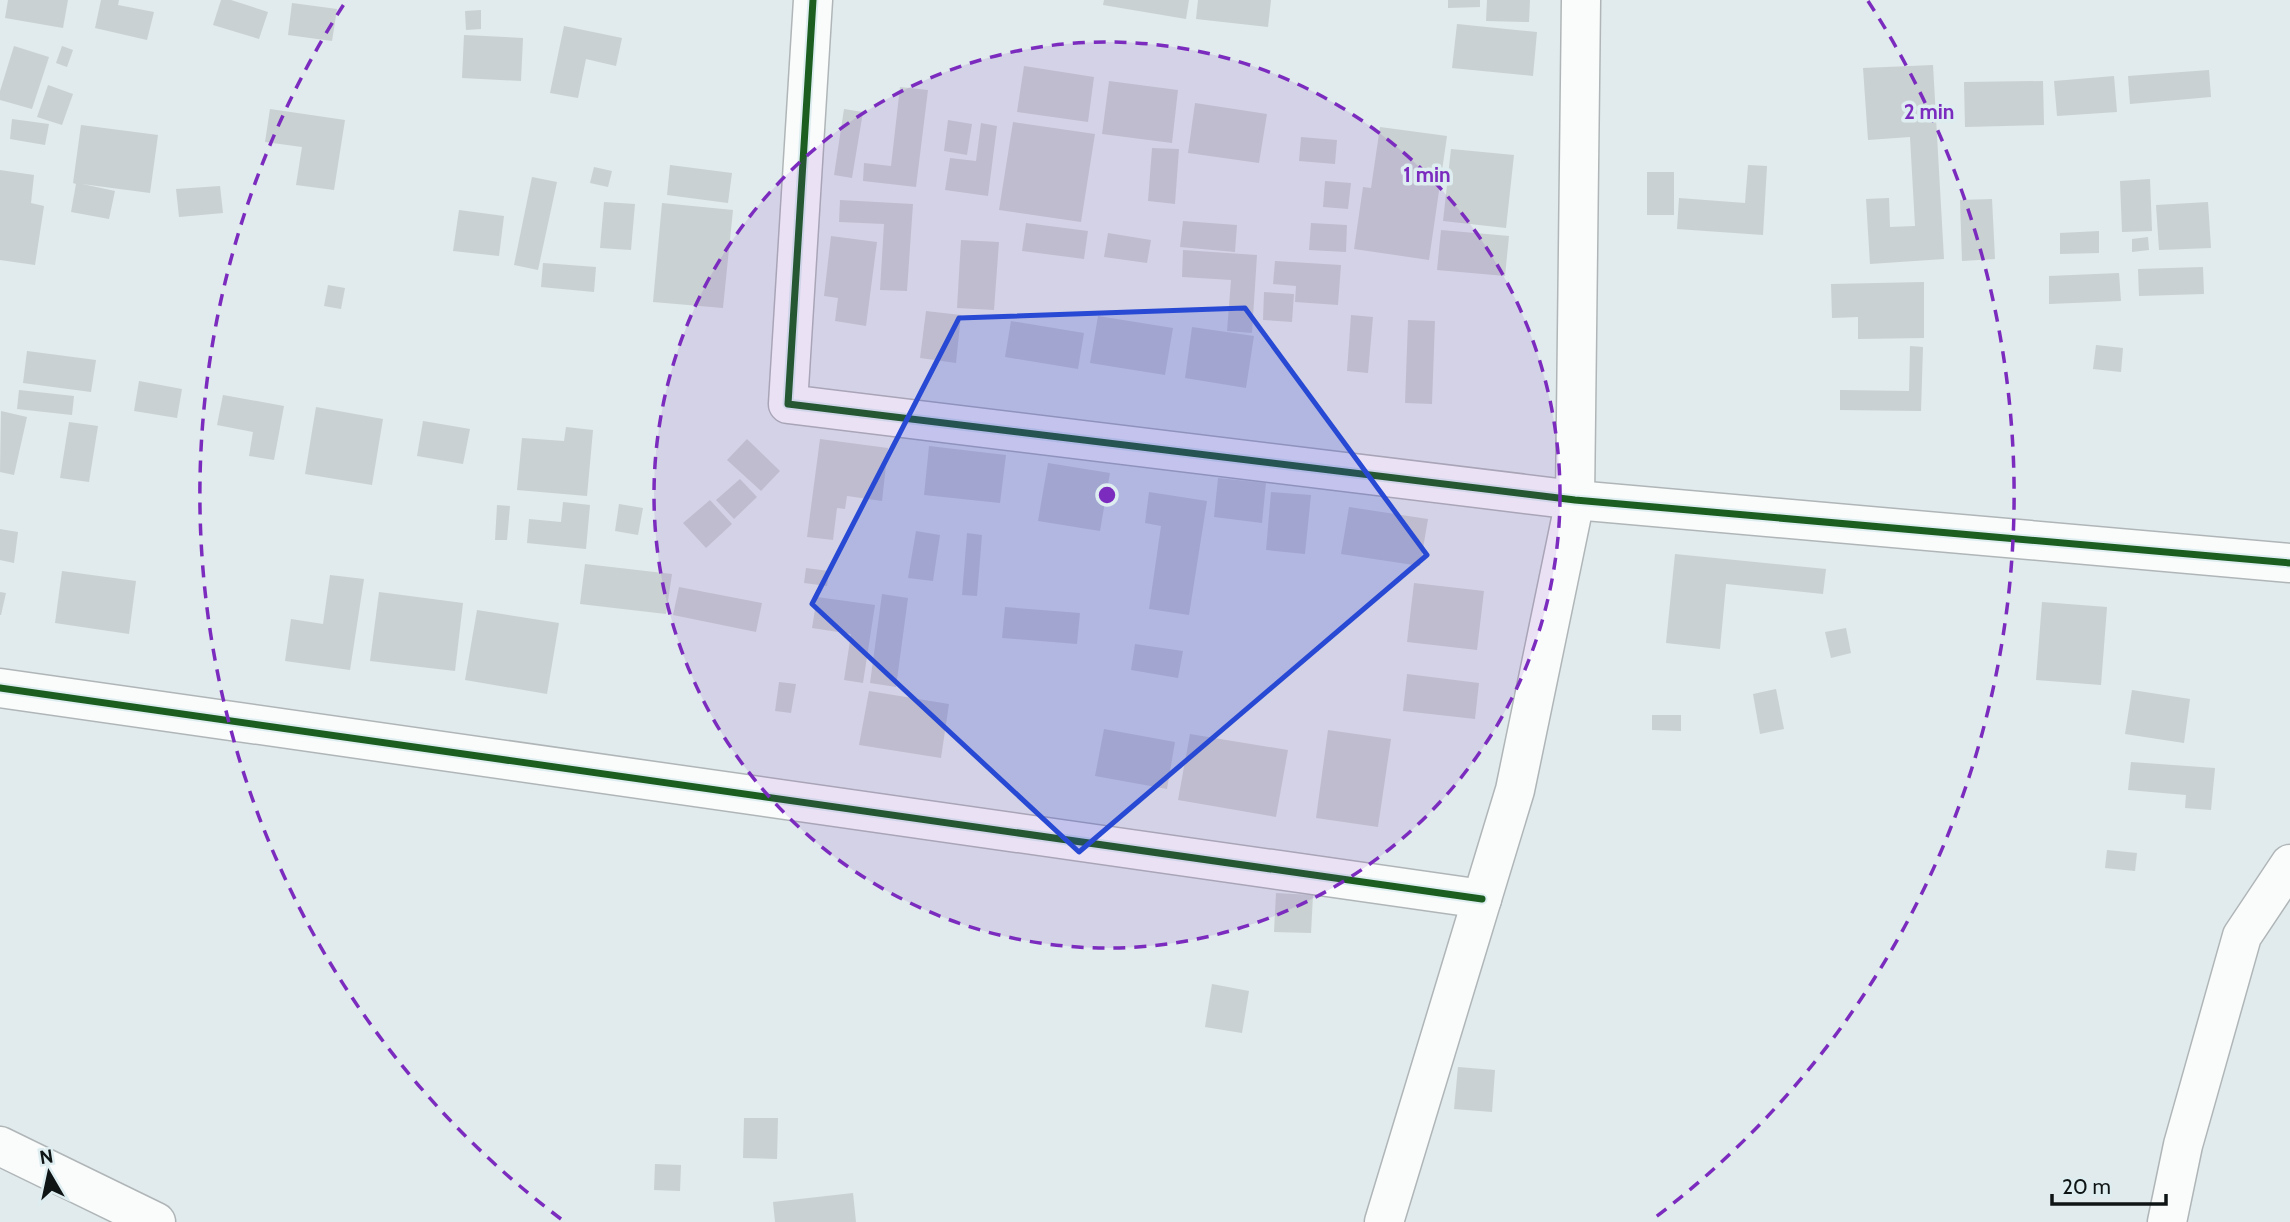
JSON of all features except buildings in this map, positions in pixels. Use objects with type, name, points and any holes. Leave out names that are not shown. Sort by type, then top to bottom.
[{"type":"street","points":[[813,0],[788,404],[1575,500],[2290,563]]},
{"type":"street","points":[[1384,1222],[1515,790],[1575,500],[1581,0]]},
{"type":"street","points":[[0,688],[1482,899]]},
{"type":"street","points":[[2167,1222],[2183,1145],[2242,936],[2290,864]]},
{"type":"street","points":[[0,1146],[156,1222]]},
{"type":"highlighted area","points":[[1245,308],[1427,555],[1079,852],[812,604],[959,318]]},
{"type":"cycle path","points":[[813,0],[788,404],[1575,500],[2290,563]]},
{"type":"cycle path","points":[[0,688],[1482,899]]}]
